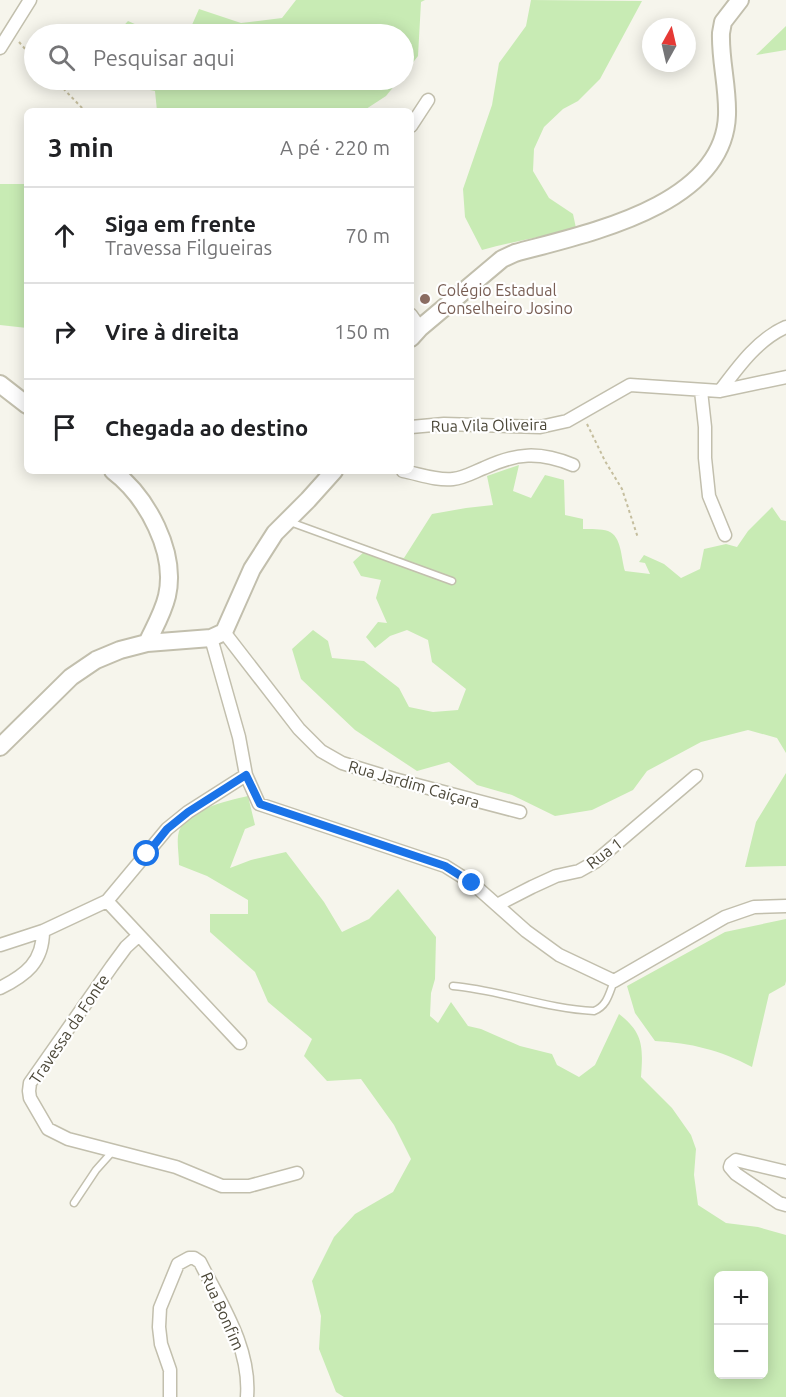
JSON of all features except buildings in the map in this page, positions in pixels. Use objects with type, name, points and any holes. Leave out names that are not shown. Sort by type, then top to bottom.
[{"type":"street","points":[[0,48],[30,0]]},
{"type":"street","points":[[414,327],[502,259],[515,253],[636,217],[691,183],[709,163],[724,133],[727,116],[721,33],[723,22],[740,0]]},
{"type":"street","points":[[414,121],[428,100]]},
{"type":"street","points":[[720,391],[757,347],[776,331],[786,327]]},
{"type":"street","name":"Rua Vila Oliveira","points":[[414,427],[444,424],[540,427],[567,421],[630,385],[720,391],[786,377]]},
{"type":"street","points":[[0,384],[24,403]]},
{"type":"street","points":[[701,390],[708,489],[725,535]]},
{"type":"street","points":[[414,473],[454,479],[514,456],[547,458],[573,465]]},
{"type":"street","points":[[117,474],[139,497],[151,515],[166,558],[169,576],[167,596],[147,643]]},
{"type":"street","points":[[331,474],[275,532],[252,569],[217,635],[246,775],[260,804],[445,866],[472,883],[526,931],[559,955],[614,981],[725,917],[754,908],[786,906]]},
{"type":"street","points":[[0,747],[70,677],[96,660],[120,650],[147,643],[217,635]]},
{"type":"street","name":"Rua Jardim Caiçara","points":[[217,635],[321,751],[352,767],[520,812]]},
{"type":"street","points":[[0,945],[43,931],[107,901],[167,829],[188,812],[246,775]]},
{"type":"street","name":"Rua 1","points":[[497,905],[532,886],[556,876],[579,872],[595,862],[696,776]]},
{"type":"street","points":[[107,901],[240,1043]]},
{"type":"street","points":[[0,988],[30,968],[38,958],[43,947],[43,931]]},
{"type":"street","name":"Travessa da Fonte","points":[[138,936],[126,947],[106,974],[30,1083],[28,1091],[48,1129],[68,1138],[176,1167],[222,1186],[249,1186],[297,1173]]},
{"type":"street","points":[[786,1172],[736,1160],[730,1167],[736,1174],[779,1203],[786,1205]]},
{"type":"street","name":"Rua Bonfim","points":[[170,1397],[170,1370],[161,1344],[159,1327],[160,1308],[178,1264],[189,1258],[200,1262],[240,1342],[248,1382],[247,1397]]},
{"type":"lane","points":[[287,521],[452,581]]},
{"type":"lane","points":[[453,986],[473,988],[549,1006],[594,1011],[607,1001],[614,981]]},
{"type":"lane","points":[[74,1203],[96,1170],[114,1151]]},
{"type":"path","points":[[10,34],[24,49]]},
{"type":"path","points":[[65,90],[82,108]]},
{"type":"path","points":[[581,414],[605,462],[622,489],[638,538]]},
{"type":"green space","points":[[296,0],[425,0],[421,2],[418,56],[414,61],[414,24],[192,24],[199,9],[241,23],[282,18]]},
{"type":"green space","points":[[531,0],[642,1],[600,79],[578,101],[563,109],[544,127],[534,149],[533,171],[549,198],[573,214],[576,228],[482,250],[465,217],[463,189],[492,105],[499,63],[526,26]]},
{"type":"green space","points":[[786,26],[786,50],[756,55]]},
{"type":"green space","points":[[150,90],[391,90],[368,108],[157,108],[155,91]]},
{"type":"green space","points":[[0,184],[24,184],[24,328],[0,325]]},
{"type":"green space","points":[[519,465],[513,491],[531,498],[545,475],[564,480],[565,515],[583,519],[583,529],[608,531],[613,534],[620,548],[625,571],[650,574],[645,563],[639,562],[644,555],[664,564],[681,578],[700,569],[704,549],[726,544],[737,547],[748,531],[772,507],[781,520],[786,521],[786,753],[777,738],[748,730],[701,742],[647,771],[633,790],[592,810],[555,816],[512,795],[477,785],[449,762],[417,771],[355,730],[301,679],[292,649],[313,630],[328,641],[332,658],[364,661],[399,688],[409,707],[433,712],[458,710],[466,689],[432,662],[428,640],[407,630],[390,636],[375,648],[366,637],[378,622],[387,623],[376,598],[381,580],[361,576],[353,562],[365,551],[404,558],[432,514],[493,505],[487,476]]},
{"type":"green space","points":[[786,773],[786,866],[745,867],[756,822]]},
{"type":"green space","points":[[248,796],[255,825],[245,829],[230,868],[251,860],[286,852],[324,902],[342,932],[369,919],[398,889],[436,937],[435,979],[431,993],[430,1016],[438,1023],[451,1002],[468,1026],[481,1029],[520,1046],[552,1054],[557,1065],[579,1077],[595,1065],[619,1014],[627,1021],[637,1035],[642,1049],[641,1077],[672,1108],[691,1135],[696,1149],[694,1175],[698,1205],[726,1223],[758,1227],[786,1235],[786,1397],[344,1397],[336,1392],[319,1349],[321,1316],[312,1281],[334,1237],[355,1214],[393,1192],[411,1159],[394,1125],[361,1079],[327,1081],[304,1056],[312,1039],[268,1002],[255,972],[210,932],[210,914],[248,914],[248,900],[207,876],[179,865],[178,836],[187,819],[217,804]]},
{"type":"green space","points":[[786,919],[786,981],[785,985],[769,994],[752,1067],[705,1048],[655,1041],[635,1013],[627,986],[725,932]]},
{"type":"place","name":"Colégio Estadual Conselheiro Josino","points":[[425,299]]},
{"type":"route","points":[[147,854],[167,829],[188,812],[246,775],[260,804],[445,866],[472,883]]}]
